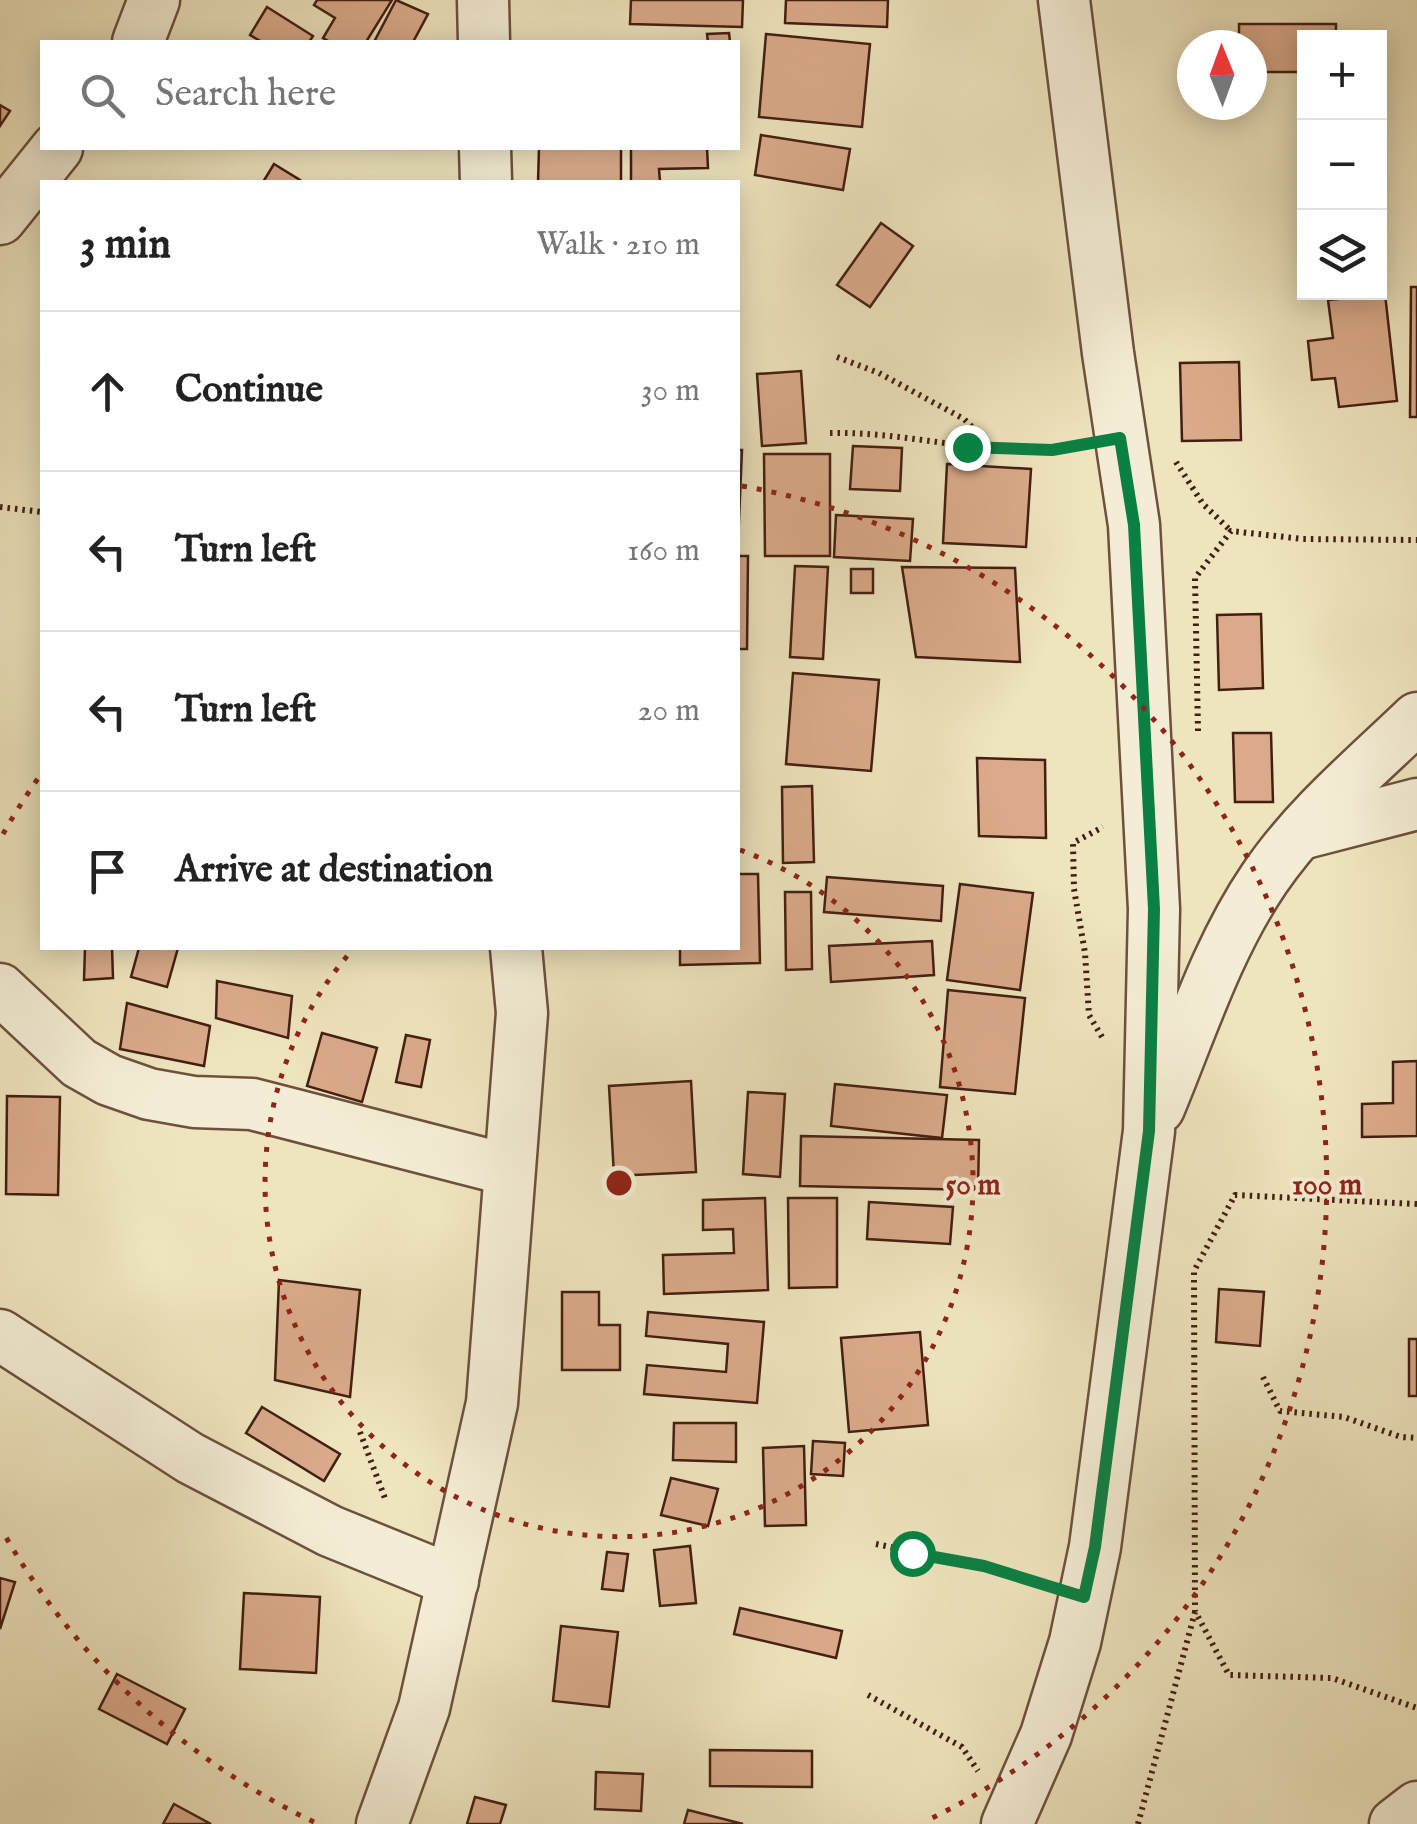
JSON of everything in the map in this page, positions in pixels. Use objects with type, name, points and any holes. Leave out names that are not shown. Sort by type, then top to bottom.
[{"type":"street","points":[[139,40],[154,0]]},
{"type":"street","points":[[483,0],[484,40]]},
{"type":"street","points":[[1012,1812],[1046,1735],[1074,1642],[1095,1547],[1149,1110],[1154,909],[1134,525],[1064,0]]},
{"type":"street","points":[[0,219],[55,150]]},
{"type":"street","points":[[485,150],[486,180]]},
{"type":"street","points":[[1149,1110],[1232,932],[1265,877],[1300,834],[1417,718]]},
{"type":"street","points":[[1300,834],[1417,804]]},
{"type":"street","points":[[382,1824],[424,1708],[492,1402],[522,1013],[516,950]]},
{"type":"street","points":[[0,989],[79,1063],[109,1080],[149,1094],[194,1102],[252,1104],[510,1170]]},
{"type":"street","points":[[0,1335],[190,1458],[330,1532],[453,1581]]},
{"type":"street","points":[[1395,1824],[1417,1808]]},
{"type":"path","points":[[838,357],[879,373],[964,419],[993,448]]},
{"type":"path","points":[[830,432],[1052,450],[1120,438]]},
{"type":"path","points":[[0,506],[40,512]]},
{"type":"path","points":[[1198,736],[1195,578],[1230,531],[1303,539],[1417,540]]},
{"type":"path","points":[[1148,796],[1126,815],[1073,843],[1074,889],[1085,953],[1089,1015],[1149,1110]]},
{"type":"path","points":[[1138,1824],[1195,1611],[1194,1271],[1235,1194],[1417,1204]]},
{"type":"path","points":[[1263,1376],[1280,1412],[1344,1418],[1400,1437],[1417,1438]]},
{"type":"path","points":[[876,1544],[984,1566],[1084,1597]]},
{"type":"path","points":[[1195,1611],[1229,1676],[1332,1678],[1417,1708]]},
{"type":"path","points":[[868,1695],[962,1747],[988,1787],[1012,1812]]},
{"type":"building","points":[[317,0],[392,0],[367,40],[323,38],[335,18],[314,5]]},
{"type":"building","points":[[396,0],[428,14],[414,40],[375,40]]},
{"type":"building","points":[[631,0],[743,0],[742,27],[630,24]]},
{"type":"building","points":[[786,0],[888,0],[887,27],[785,23]]},
{"type":"building","points":[[267,7],[313,36],[310,40],[259,40],[250,35]]},
{"type":"building","points":[[1239,24],[1336,24],[1336,30],[1297,30],[1297,72],[1267,72],[1267,30],[1239,30]]},
{"type":"building","points":[[729,33],[730,40],[708,40],[707,34]]},
{"type":"building","points":[[766,34],[870,44],[862,127],[759,117]]},
{"type":"building","points":[[0,105],[10,111],[0,126]]},
{"type":"building","points":[[761,135],[850,149],[843,190],[755,175]]},
{"type":"building","points":[[539,150],[621,150],[621,180],[538,180]]},
{"type":"building","points":[[631,150],[707,150],[708,168],[659,169],[660,180],[631,180]]},
{"type":"building","points":[[274,164],[300,180],[264,180]]},
{"type":"building","points":[[881,223],[913,246],[870,307],[837,285]]},
{"type":"building","points":[[1411,287],[1417,287],[1417,417],[1410,417]]},
{"type":"building","points":[[1328,300],[1386,300],[1397,401],[1339,407],[1335,378],[1312,380],[1308,341],[1333,338]]},
{"type":"building","points":[[1239,362],[1241,440],[1182,441],[1180,363]]},
{"type":"building","points":[[801,371],[806,443],[762,446],[757,374]]},
{"type":"building","points":[[853,446],[902,448],[900,491],[850,489]]},
{"type":"building","points":[[764,454],[830,454],[830,556],[765,556]]},
{"type":"building","points":[[947,464],[1031,469],[1026,547],[943,543]]},
{"type":"building","points":[[836,515],[913,519],[910,561],[834,557]]},
{"type":"building","points":[[740,556],[748,556],[747,649],[740,649]]},
{"type":"building","points":[[795,566],[828,567],[823,659],[790,657]]},
{"type":"building","points":[[902,567],[1015,568],[1020,662],[916,657]]},
{"type":"building","points":[[851,569],[873,569],[873,593],[851,593]]},
{"type":"building","points":[[1261,614],[1263,688],[1219,690],[1217,615]]},
{"type":"building","points":[[793,673],[879,680],[871,771],[786,764]]},
{"type":"building","points":[[1233,733],[1271,733],[1273,802],[1235,802]]},
{"type":"building","points":[[977,758],[1045,760],[1046,838],[979,836]]},
{"type":"building","points":[[812,786],[814,862],[783,863],[782,787]]},
{"type":"building","points":[[740,874],[758,874],[760,963],[680,965],[680,950],[740,950]]},
{"type":"building","points":[[827,877],[943,886],[941,921],[824,912]]},
{"type":"building","points":[[960,884],[1033,893],[1020,990],[947,980]]},
{"type":"building","points":[[785,892],[811,892],[812,969],[786,970]]},
{"type":"building","points":[[932,941],[934,975],[831,982],[829,946]]},
{"type":"building","points":[[85,950],[112,950],[113,978],[84,980]]},
{"type":"building","points":[[138,950],[177,950],[167,987],[131,977]]},
{"type":"building","points":[[217,981],[292,996],[288,1038],[216,1018]]},
{"type":"building","points":[[948,990],[1025,998],[1015,1094],[940,1087]]},
{"type":"building","points":[[127,1003],[210,1026],[204,1066],[120,1049]]},
{"type":"building","points":[[322,1033],[377,1048],[362,1102],[307,1086]]},
{"type":"building","points":[[406,1035],[430,1040],[421,1087],[396,1082]]},
{"type":"building","points":[[1417,1061],[1417,1136],[1362,1137],[1362,1104],[1393,1103],[1393,1062]]},
{"type":"building","points":[[691,1081],[696,1172],[614,1176],[609,1086]]},
{"type":"building","points":[[835,1084],[947,1095],[942,1138],[831,1126]]},
{"type":"building","points":[[748,1092],[785,1094],[780,1177],[743,1174]]},
{"type":"building","points":[[7,1096],[60,1097],[58,1195],[6,1194]]},
{"type":"building","points":[[801,1136],[979,1140],[978,1190],[800,1186]]},
{"type":"building","points":[[765,1198],[768,1290],[664,1294],[663,1255],[734,1253],[733,1229],[703,1230],[703,1200]]},
{"type":"building","points":[[788,1198],[837,1198],[837,1287],[789,1288]]},
{"type":"building","points":[[869,1202],[953,1207],[950,1244],[867,1239]]},
{"type":"building","points":[[279,1280],[360,1290],[350,1397],[275,1380]]},
{"type":"building","points":[[1219,1289],[1264,1292],[1260,1346],[1216,1342]]},
{"type":"building","points":[[562,1292],[599,1292],[599,1325],[620,1325],[620,1370],[562,1370]]},
{"type":"building","points":[[648,1312],[764,1322],[757,1403],[644,1394],[647,1365],[726,1372],[728,1344],[646,1336]]},
{"type":"building","points":[[920,1332],[928,1425],[849,1432],[841,1338]]},
{"type":"building","points":[[1409,1339],[1417,1339],[1417,1396],[1409,1396]]},
{"type":"building","points":[[262,1407],[340,1454],[324,1481],[246,1433]]},
{"type":"building","points":[[674,1423],[736,1423],[736,1462],[673,1460]]},
{"type":"building","points":[[813,1441],[845,1443],[843,1476],[811,1474]]},
{"type":"building","points":[[804,1446],[806,1525],[765,1526],[763,1448]]},
{"type":"building","points":[[671,1478],[718,1489],[708,1526],[661,1515]]},
{"type":"building","points":[[690,1546],[696,1603],[660,1606],[654,1550]]},
{"type":"building","points":[[607,1552],[628,1554],[623,1591],[602,1589]]},
{"type":"building","points":[[0,1578],[15,1582],[0,1629]]},
{"type":"building","points":[[244,1593],[320,1597],[316,1673],[240,1669]]},
{"type":"building","points":[[740,1608],[842,1631],[836,1658],[734,1634]]},
{"type":"building","points":[[561,1626],[618,1632],[609,1707],[553,1701]]},
{"type":"building","points":[[117,1674],[185,1709],[167,1744],[99,1709]]},
{"type":"building","points":[[710,1750],[812,1751],[812,1787],[710,1786]]},
{"type":"building","points":[[596,1772],[643,1774],[641,1811],[595,1809]]},
{"type":"building","points":[[475,1797],[506,1805],[500,1824],[467,1824]]},
{"type":"building","points":[[174,1804],[211,1824],[163,1824]]},
{"type":"building","points":[[688,1810],[743,1824],[684,1824]]},
{"type":"route","points":[[912,1553],[984,1566],[1084,1597],[1095,1547],[1149,1131],[1154,909],[1134,525],[1120,438],[1052,450],[967,447]]}]
